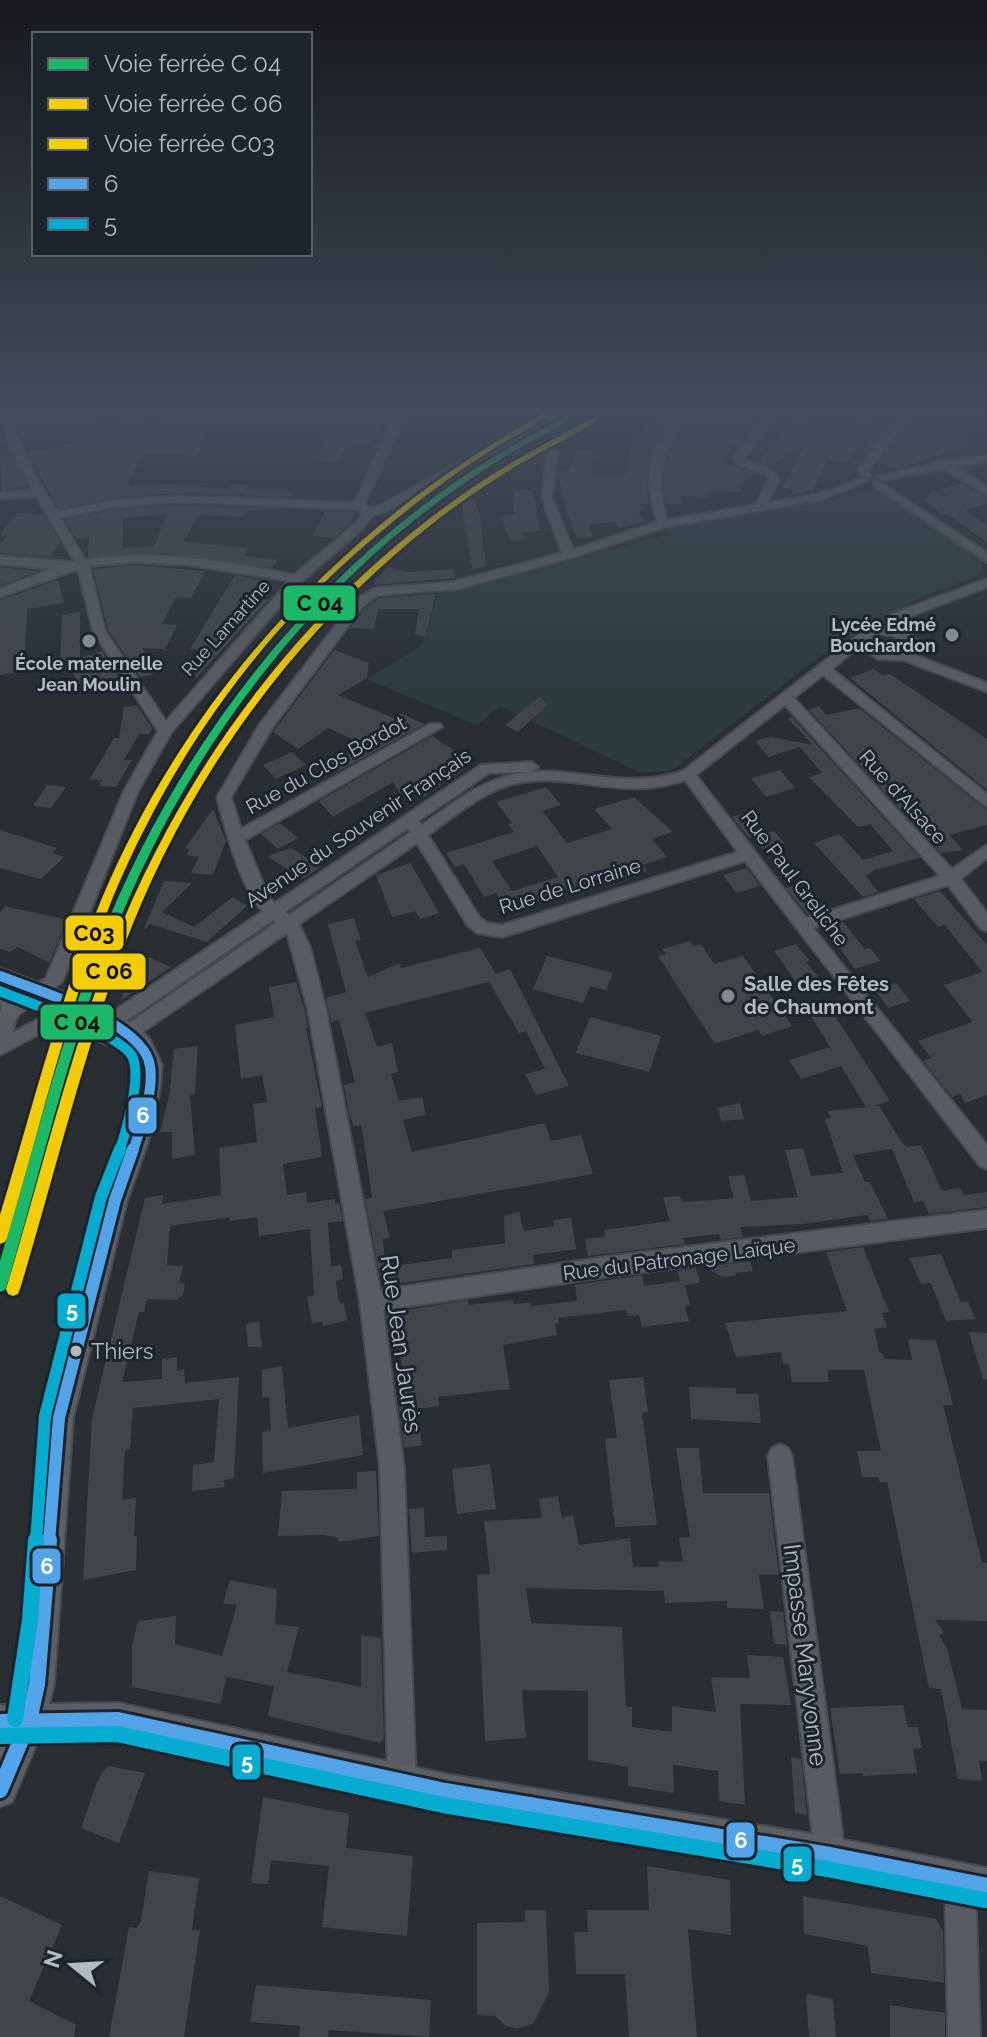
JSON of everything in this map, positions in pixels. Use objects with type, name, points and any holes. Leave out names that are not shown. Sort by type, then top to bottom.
[{"type":"main road","points":[[0,976],[45,995],[145,1046],[151,1072],[128,1175],[115,1200],[59,1418],[44,1622],[14,1722],[0,1790]]},
{"type":"main road","points":[[14,1722],[118,1720],[402,1783],[830,1855],[973,1883]]},
{"type":"street","points":[[46,502],[76,566],[99,631],[165,731]]},
{"type":"street","points":[[54,516],[138,502]]},
{"type":"street","points":[[235,502],[364,509],[367,502]]},
{"type":"street","name":"Rue Lamartine","points":[[45,995],[131,791],[165,731],[185,704],[218,671],[297,579],[359,526],[364,509],[383,509],[396,502]]},
{"type":"street","points":[[549,502],[569,555]]},
{"type":"street","points":[[655,502],[663,524]]},
{"type":"street","points":[[759,507],[762,502]]},
{"type":"street","name":"Rue Jean Jaurès","points":[[402,1783],[392,1468],[371,1302],[317,1010],[297,938],[262,901],[236,838],[224,797],[274,714],[359,603],[375,592],[439,589],[569,555],[663,524],[789,502]]},
{"type":"street","points":[[910,502],[987,558]]},
{"type":"street","points":[[0,560],[76,566],[152,560],[259,571],[297,579]]},
{"type":"street","points":[[0,593],[76,566]]},
{"type":"street","points":[[884,630],[896,617],[987,583]]},
{"type":"street","points":[[906,636],[908,621],[918,609]]},
{"type":"street","points":[[688,774],[871,632],[884,630],[906,636],[914,647],[905,656]]},
{"type":"street","points":[[863,638],[865,646],[874,653]]},
{"type":"street","points":[[841,656],[874,653],[890,657],[905,656],[987,688]]},
{"type":"street","points":[[825,670],[987,802]]},
{"type":"street","name":"Rue d'Alsace","points":[[787,699],[951,878],[987,925]]},
{"type":"street","name":"Rue du Clos Bordot","points":[[236,838],[435,727]]},
{"type":"street","name":"Avenue du Souvenir Français","points":[[115,1031],[415,826],[503,779],[541,775],[637,787],[671,782],[688,774]]},
{"type":"street","name":"Rue Paul Greliche","points":[[688,774],[987,1160]]},
{"type":"street","name":"Rue de Lorraine","points":[[415,826],[474,922],[483,929],[502,931],[749,854]]},
{"type":"street","points":[[802,925],[951,878],[987,850]]},
{"type":"street","points":[[0,1041],[5,1005],[45,995]]},
{"type":"street","points":[[0,1048],[46,1021],[62,1019],[115,1031]]},
{"type":"street","name":"Rue du Patronage Laïque","points":[[371,1302],[612,1266],[987,1219]]},
{"type":"street","name":"Impasse Maryvonne","points":[[780,1456],[830,1855]]},
{"type":"street","points":[[964,2037],[973,1883]]},
{"type":"shaded area","points":[[814,502],[897,502],[982,561],[980,575],[921,597],[831,648],[671,771],[639,772],[500,706],[477,725],[366,679],[421,646],[439,593],[672,534],[662,529]]},
{"type":"building","points":[[55,502],[92,502],[59,509]]},
{"type":"building","points":[[461,502],[476,502],[480,517],[486,567],[472,569]]},
{"type":"building","points":[[514,502],[535,502],[541,531],[523,532],[525,540],[511,541],[500,516],[514,514]]},
{"type":"building","points":[[564,502],[649,504],[640,504],[645,511],[639,512],[645,522],[619,528],[615,522],[588,524],[593,537],[577,538]]},
{"type":"building","points":[[927,502],[987,502],[964,510],[987,525],[987,542],[947,514],[942,515]]},
{"type":"building","points":[[178,505],[283,509],[246,511],[243,517],[199,515],[183,542],[249,548],[244,556],[278,560],[272,568],[164,553],[88,557],[89,537],[76,539],[65,520],[112,510]],"holes":[[[167,514],[154,546],[123,548],[123,518]]]},
{"type":"building","points":[[325,511],[354,512],[352,523],[334,538],[312,536]]},
{"type":"building","points":[[17,513],[44,515],[60,542],[50,557],[0,553],[0,545],[7,535],[0,535]]},
{"type":"building","points":[[135,565],[205,571],[191,598],[176,597],[162,624],[177,625],[165,649],[142,648],[156,667],[151,675],[140,677],[108,630],[93,569]]},
{"type":"building","points":[[0,567],[38,571],[0,586]]},
{"type":"building","points":[[388,567],[408,572],[454,569],[455,578],[372,585]]},
{"type":"building","points":[[235,575],[263,580],[248,599],[268,600],[196,678],[184,669],[202,649],[190,649]]},
{"type":"building","points":[[58,580],[64,603],[27,609],[24,671],[0,675],[0,600]]},
{"type":"building","points":[[436,594],[425,636],[415,634],[419,609],[378,609],[374,629],[350,628],[365,608],[379,598]]},
{"type":"building","points":[[80,612],[80,658],[102,651],[122,681],[82,689],[70,668],[60,670],[62,615]]},
{"type":"building","points":[[334,650],[369,663],[367,678],[338,695],[394,718],[400,713],[425,724],[335,773],[326,766],[365,745],[328,728],[298,749],[273,732]]},
{"type":"building","points":[[874,669],[883,676],[890,674],[987,739],[987,790],[850,678]]},
{"type":"building","points":[[540,696],[547,705],[518,732],[505,725]]},
{"type":"building","points":[[137,705],[152,728],[149,734],[139,734],[124,760],[132,760],[116,787],[99,786],[102,780],[90,779],[114,738],[119,738],[124,707]]},
{"type":"building","points":[[819,706],[826,715],[859,708],[987,810],[987,825],[949,835],[963,850],[941,853],[809,710]]},
{"type":"building","points":[[792,717],[920,858],[874,870],[866,876],[878,892],[863,897],[814,843],[839,834],[863,860],[893,851],[870,824],[858,827],[809,777],[822,773],[800,747],[768,757],[755,741],[770,737],[813,745],[788,719]]},
{"type":"building","points":[[432,736],[458,753],[451,758],[466,768],[421,798],[414,790],[402,797],[393,782],[333,817],[319,801]]},
{"type":"building","points":[[292,752],[306,765],[276,779],[263,765]]},
{"type":"building","points":[[780,770],[795,788],[766,797],[751,778]]},
{"type":"building","points":[[47,785],[66,787],[51,808],[33,806]]},
{"type":"building","points":[[546,787],[561,805],[542,811],[567,843],[612,829],[594,809],[634,797],[673,832],[652,839],[667,857],[643,865],[647,871],[579,894],[575,887],[509,913],[496,893],[484,897],[464,864],[455,867],[446,853],[514,832],[508,824],[512,823],[496,802]],"holes":[[[537,846],[558,877],[512,891],[492,861]]]},
{"type":"building","points":[[213,809],[226,841],[213,875],[191,873],[199,857],[186,855],[190,849],[185,848]]},
{"type":"building","points":[[748,812],[765,833],[774,831],[784,843],[762,849],[754,837],[749,838],[732,817]]},
{"type":"building","points":[[280,823],[298,838],[278,849],[261,834]]},
{"type":"building","points":[[0,830],[57,848],[53,853],[64,857],[41,879],[0,868]]},
{"type":"building","points":[[292,848],[320,867],[303,879],[267,856]]},
{"type":"building","points":[[410,863],[439,913],[420,919],[415,911],[392,917],[376,875]]},
{"type":"building","points":[[747,868],[760,886],[736,893],[723,875]]},
{"type":"building","points":[[164,881],[192,883],[162,912],[194,927],[233,897],[247,906],[207,942],[150,924],[143,931]]},
{"type":"building","points":[[804,882],[820,902],[831,907],[807,914],[786,888]]},
{"type":"building","points":[[940,891],[987,945],[987,1095],[966,1103],[960,1094],[952,1097],[923,1061],[931,1058],[918,1041],[972,1022],[944,985],[982,972],[945,925],[938,927],[914,899]]},
{"type":"building","points":[[5,906],[67,920],[49,963],[18,947],[10,952],[0,949],[0,913]]},
{"type":"building","points":[[354,918],[361,940],[355,941],[368,977],[399,963],[401,968],[480,948],[496,974],[510,969],[569,1086],[536,1095],[525,1074],[545,1069],[526,1031],[519,1033],[489,982],[365,1013],[377,1047],[392,1043],[398,1072],[391,1074],[399,1101],[422,1097],[426,1115],[403,1120],[412,1152],[545,1123],[551,1141],[581,1135],[593,1174],[383,1211],[390,1238],[383,1239],[385,1267],[452,1258],[452,1250],[505,1243],[504,1216],[519,1212],[524,1231],[554,1226],[553,1220],[571,1218],[576,1249],[533,1255],[534,1264],[382,1286],[365,1199],[372,1198],[364,1141],[361,1126],[354,1126],[349,1114],[344,1085],[355,1082],[339,1020],[331,1022],[326,998],[346,992],[328,924]]},
{"type":"building","points":[[843,922],[865,949],[870,948],[881,961],[855,969],[825,927]]},
{"type":"building","name":"Salle des Fêtes de Chaumont","points":[[690,941],[693,946],[701,944],[714,964],[743,956],[792,1026],[762,1036],[758,1030],[715,1044],[658,956],[666,954],[662,949]]},
{"type":"building","points":[[796,944],[820,979],[799,986],[774,951]]},
{"type":"building","points":[[137,952],[171,967],[121,1000]]},
{"type":"building","points":[[547,956],[613,973],[606,990],[590,986],[583,1003],[533,989]]},
{"type":"building","points":[[296,982],[305,1011],[322,1107],[315,1108],[322,1157],[283,1164],[287,1195],[306,1192],[307,1203],[335,1199],[335,1204],[339,1203],[343,1221],[328,1223],[331,1266],[341,1265],[343,1279],[336,1281],[339,1302],[344,1304],[347,1320],[323,1326],[322,1321],[312,1324],[307,1297],[314,1295],[310,1229],[259,1236],[257,1217],[230,1221],[230,1217],[170,1226],[167,1265],[183,1266],[179,1282],[185,1284],[183,1295],[176,1300],[147,1299],[144,1312],[139,1312],[122,1382],[162,1379],[162,1359],[177,1357],[177,1371],[184,1369],[185,1383],[239,1377],[234,1478],[224,1480],[225,1487],[192,1491],[193,1465],[214,1462],[219,1399],[133,1408],[130,1449],[125,1450],[122,1500],[136,1498],[136,1570],[83,1580],[92,1418],[145,1198],[163,1195],[162,1204],[221,1195],[219,1148],[257,1142],[253,1104],[267,1102],[262,1075],[241,1079],[235,1025],[274,1017],[269,987]]},
{"type":"building","points":[[896,983],[910,1001],[888,1008],[875,990]]},
{"type":"building","points":[[828,1005],[890,1101],[875,1106],[879,1106],[901,1141],[906,1147],[921,1145],[942,1191],[960,1188],[964,1195],[987,1192],[987,1207],[929,1214],[923,1201],[914,1202],[892,1149],[853,1155],[865,1182],[870,1182],[888,1219],[870,1221],[868,1215],[802,1224],[740,1227],[743,1237],[721,1240],[719,1234],[683,1238],[685,1244],[588,1256],[585,1239],[605,1237],[604,1230],[670,1221],[663,1197],[679,1196],[684,1202],[734,1198],[728,1176],[744,1175],[751,1201],[798,1197],[785,1150],[803,1148],[811,1176],[843,1173],[825,1119],[831,1118],[828,1111],[866,1107],[841,1066],[801,1079],[789,1060],[830,1047],[808,1011]]},
{"type":"building","points":[[590,1017],[661,1036],[649,1072],[576,1053]]},
{"type":"building","points":[[198,1046],[195,1094],[190,1095],[195,1155],[172,1159],[172,1132],[160,1132],[169,1097],[174,1049]]},
{"type":"building","points":[[740,1103],[744,1119],[721,1121],[718,1108]]},
{"type":"building","points":[[863,1247],[889,1312],[882,1313],[887,1327],[874,1329],[879,1351],[886,1359],[912,1360],[908,1339],[936,1340],[953,1405],[943,1405],[982,1563],[987,1563],[987,1621],[935,1620],[944,1632],[939,1636],[947,1648],[962,1709],[987,1710],[987,1761],[979,1761],[982,1781],[958,1779],[941,1689],[929,1688],[887,1482],[880,1482],[878,1477],[862,1477],[857,1451],[881,1451],[864,1370],[827,1370],[829,1382],[792,1382],[789,1364],[783,1364],[781,1352],[736,1357],[725,1323],[847,1311],[826,1252]]},
{"type":"building","points":[[941,1254],[961,1302],[968,1302],[976,1319],[946,1321],[931,1283],[921,1284],[909,1258]]},
{"type":"building","points":[[750,1261],[753,1271],[735,1273],[736,1276],[723,1277],[704,1267]]},
{"type":"building","points":[[696,1268],[700,1283],[685,1285],[690,1304],[685,1307],[689,1321],[642,1327],[639,1315],[628,1316],[626,1310],[558,1318],[559,1323],[555,1324],[557,1335],[503,1345],[510,1389],[438,1397],[439,1406],[416,1409],[422,1445],[404,1448],[397,1393],[406,1392],[399,1348],[391,1349],[386,1313],[468,1300],[469,1305],[513,1300],[514,1304],[530,1302],[531,1306],[577,1301],[575,1285],[642,1275],[644,1286],[680,1281],[677,1271]]},
{"type":"building","points":[[259,1321],[262,1347],[248,1347],[246,1324]]},
{"type":"building","points":[[969,1332],[987,1333],[987,1379],[983,1380]]},
{"type":"building","points":[[282,1366],[288,1428],[359,1415],[363,1455],[263,1473],[262,1432],[271,1430],[269,1397],[262,1398],[262,1370]]},
{"type":"building","points":[[643,1377],[648,1412],[642,1413],[657,1525],[615,1527],[605,1438],[617,1438],[609,1380]]},
{"type":"building","points":[[689,1387],[736,1388],[736,1394],[758,1394],[761,1423],[691,1419]]},
{"type":"building","points":[[676,1448],[699,1448],[703,1493],[769,1493],[779,1575],[759,1575],[764,1609],[727,1608],[727,1601],[665,1603],[664,1591],[526,1588],[531,1623],[622,1627],[626,1707],[632,1707],[632,1727],[672,1732],[672,1706],[716,1712],[711,1677],[750,1678],[747,1655],[783,1657],[791,1705],[740,1704],[745,1805],[719,1801],[718,1771],[673,1765],[674,1793],[628,1786],[628,1767],[588,1760],[588,1691],[522,1690],[526,1738],[485,1741],[477,1575],[490,1574],[484,1521],[542,1518],[539,1499],[558,1496],[562,1518],[573,1515],[579,1545],[630,1538],[633,1567],[659,1567],[659,1561],[683,1562],[679,1537],[690,1537]]},
{"type":"building","points":[[490,1464],[496,1509],[457,1514],[452,1469]]},
{"type":"building","points":[[376,1471],[379,1536],[338,1542],[338,1538],[324,1535],[278,1536],[282,1491],[357,1489],[357,1472]]},
{"type":"building","points":[[424,1508],[425,1537],[447,1536],[447,1550],[412,1553],[409,1509]]},
{"type":"building","points":[[230,1580],[277,1589],[275,1624],[299,1627],[287,1672],[361,1687],[361,1635],[381,1638],[384,1738],[380,1743],[268,1716],[274,1686],[227,1677],[220,1704],[132,1687],[132,1646],[138,1621],[176,1616],[175,1644],[222,1656],[237,1605],[223,1603]]},
{"type":"building","points":[[770,1611],[783,1612],[787,1645],[774,1644]]},
{"type":"building","points":[[903,1705],[908,1727],[918,1727],[922,1748],[913,1749],[917,1773],[840,1774],[830,1708]]},
{"type":"building","points":[[791,1757],[801,1759],[807,1815],[795,1813]]},
{"type":"building","points":[[109,1766],[145,1773],[119,1843],[81,1828],[95,1787]]},
{"type":"building","points":[[263,1797],[349,1814],[346,1848],[413,1856],[407,1936],[322,1927],[329,1866],[271,1860],[268,1884],[251,1883]]},
{"type":"building","points":[[647,1866],[730,1880],[731,1935],[688,1929],[697,2037],[629,2037],[625,1974],[576,1974],[574,1932],[588,1932],[587,1910],[649,1910]]},
{"type":"building","points":[[149,1871],[199,1878],[192,1930],[200,1930],[184,2037],[109,2037],[129,1927],[137,1928],[141,1921]]},
{"type":"building","points":[[0,1896],[62,1925],[29,2001],[76,2025],[74,2037],[0,2037]]},
{"type":"building","points":[[803,1896],[936,1919],[943,1931],[944,1983],[871,1973],[868,1946],[804,1934]]},
{"type":"building","points":[[525,1910],[546,1910],[549,1992],[533,2024],[517,2029],[506,2026],[495,2016],[477,2015],[477,1923],[525,1922]]},
{"type":"building","points":[[256,1985],[431,2000],[429,2037],[329,2030],[328,2037],[299,2037],[300,2026],[250,2022]]},
{"type":"building","points":[[806,1994],[833,1999],[836,2037],[809,2037]]},
{"type":"building","points":[[890,2005],[945,2013],[945,2037],[890,2037]]},
{"type":"transit line","points":[[0,1285],[87,993],[123,898],[151,839],[182,783],[254,677],[340,582],[433,502]]},
{"type":"transit line","points":[[13,1289],[84,1046],[117,950],[163,845],[194,789],[228,736],[305,638],[396,550],[457,502]]},
{"type":"transit line","name":"6","points":[[0,976],[107,1020],[141,1044],[150,1065],[149,1088],[137,1139],[115,1200],[59,1418],[37,1684],[29,1721],[0,1790]]},
{"type":"transit line","name":"5","points":[[0,991],[100,1032],[131,1053],[137,1072],[121,1146],[101,1197],[45,1416],[30,1620],[15,1719]]},
{"type":"transit line","name":"6","points":[[0,1722],[118,1720],[445,1791],[830,1855],[987,1886]]},
{"type":"transit line","name":"5","points":[[0,1736],[117,1734],[443,1805],[827,1869],[984,1900]]},
{"type":"rail line","name":"C03","points":[[0,1238],[92,939],[144,818],[187,744],[236,676],[290,612],[350,554],[413,502]]},
{"type":"place","name":"Lycée Edmé Bouchardon","points":[[952,635]]},
{"type":"place","name":"École maternelle Jean Moulin","points":[[89,641]]},
{"type":"place","name":"Salle des Fêtes de Chaumont","points":[[728,996]]},
{"type":"place","name":"Thiers","points":[[76,1351]]}]
